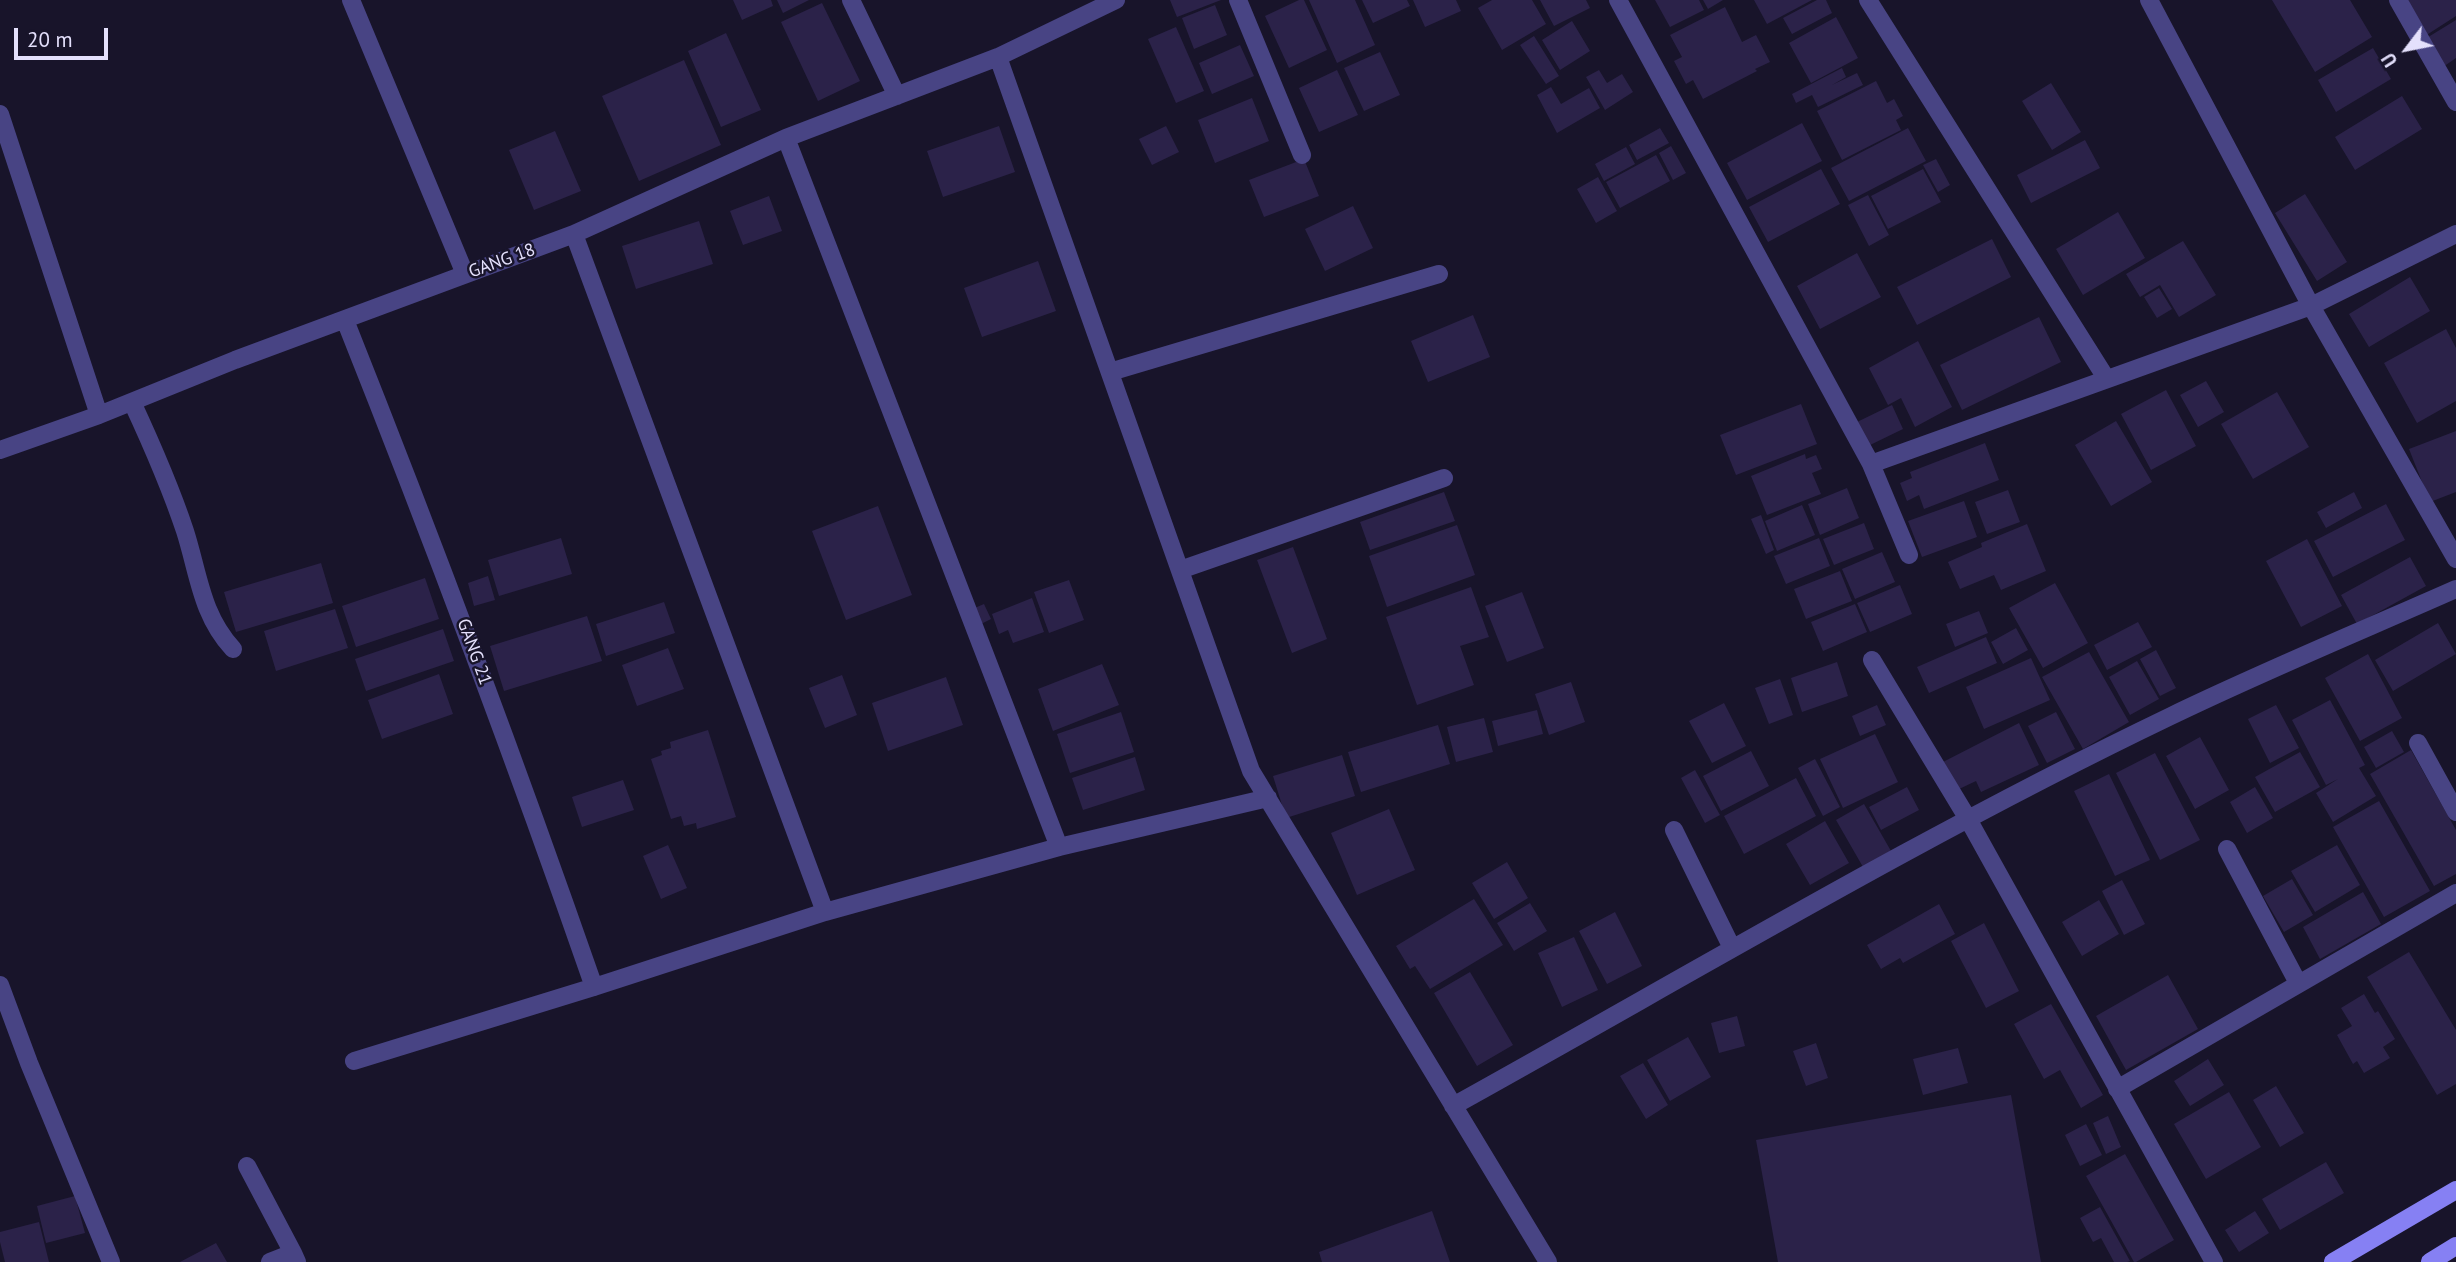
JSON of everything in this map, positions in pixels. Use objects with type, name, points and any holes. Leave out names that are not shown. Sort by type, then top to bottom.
[{"type":"main road","points":[[2333,1262],[2456,1190]]},
{"type":"main road","points":[[2430,1262],[2456,1246]]},
{"type":"street","points":[[351,0],[465,274]]},
{"type":"street","points":[[851,0],[897,96]]},
{"type":"street","points":[[1238,0],[1302,155]]},
{"type":"street","points":[[1618,0],[1871,464],[1909,555]]},
{"type":"street","points":[[1868,0],[2106,377]]},
{"type":"street","points":[[2148,0],[2311,306],[2456,559]]},
{"type":"street","points":[[2398,0],[2456,102]]},
{"type":"street","name":"GANG 18","points":[[0,450],[99,415],[235,360],[573,234],[786,138],[998,57],[1111,1]]},
{"type":"street","points":[[998,57],[1251,771],[1548,1262]]},
{"type":"street","points":[[0,114],[99,415]]},
{"type":"street","points":[[786,138],[1059,847]]},
{"type":"street","points":[[573,234],[825,912]]},
{"type":"street","points":[[1871,464],[2106,377],[2311,306],[2456,234]]},
{"type":"street","points":[[1110,372],[1440,274]]},
{"type":"street","name":"GANG 21","points":[[345,320],[436,550],[525,789],[594,987]]},
{"type":"street","points":[[132,402],[163,468],[186,534],[205,606],[218,632],[233,649]]},
{"type":"street","points":[[1180,570],[1444,478]]},
{"type":"street","points":[[1453,1106],[1732,948],[1968,819],[2171,715],[2456,589]]},
{"type":"street","points":[[1872,660],[1968,819],[2214,1262]]},
{"type":"street","points":[[2418,743],[2456,812]]},
{"type":"street","points":[[354,1061],[825,912],[1059,847],[1268,798]]},
{"type":"street","points":[[1674,830],[1732,948]]},
{"type":"street","points":[[2227,849],[2298,982]]},
{"type":"street","points":[[2117,1089],[2456,892]]},
{"type":"street","points":[[0,985],[111,1262]]},
{"type":"street","points":[[247,1166],[295,1257],[270,1262]]},
{"type":"building","points":[[733,0],[771,0],[773,6],[742,20]]},
{"type":"building","points":[[777,0],[809,0],[783,13]]},
{"type":"building","points":[[1170,0],[1221,0],[1177,17]]},
{"type":"building","points":[[1304,0],[1327,50],[1289,68],[1265,16]]},
{"type":"building","points":[[1309,0],[1355,0],[1375,45],[1337,63]]},
{"type":"building","points":[[1362,0],[1407,0],[1410,6],[1373,23]]},
{"type":"building","points":[[1413,0],[1456,0],[1461,11],[1425,27]]},
{"type":"building","points":[[1492,0],[1532,0],[1546,24],[1502,50],[1478,8]]},
{"type":"building","points":[[1540,0],[1586,0],[1590,8],[1554,26]]},
{"type":"building","points":[[1655,0],[1699,0],[1704,10],[1670,27]]},
{"type":"building","points":[[1703,0],[1723,0],[1708,9]]},
{"type":"building","points":[[1754,0],[1812,0],[1767,24]]},
{"type":"building","points":[[1817,0],[1826,0],[1832,13],[1792,34],[1783,18]]},
{"type":"building","points":[[2272,0],[2350,0],[2372,37],[2315,72]]},
{"type":"building","points":[[2402,0],[2456,0],[2456,16],[2425,36]]},
{"type":"building","points":[[822,3],[860,81],[818,101],[781,22]]},
{"type":"building","points":[[1215,5],[1227,35],[1194,49],[1182,18]]},
{"type":"building","points":[[1725,7],[1742,42],[1756,35],[1770,62],[1703,99],[1693,80],[1686,84],[1674,61],[1682,57],[1670,35]]},
{"type":"building","points":[[1836,17],[1858,58],[1811,83],[1789,43]]},
{"type":"building","points":[[2456,20],[2456,58],[2443,67],[2425,39]]},
{"type":"building","points":[[1572,21],[1590,51],[1560,70],[1542,40]]},
{"type":"building","points":[[1176,27],[1204,91],[1176,103],[1148,39]]},
{"type":"building","points":[[726,33],[761,110],[721,127],[688,51]]},
{"type":"building","points":[[1534,36],[1559,76],[1546,84],[1520,45]]},
{"type":"building","points":[[1240,45],[1254,76],[1212,94],[1199,63]]},
{"type":"building","points":[[2373,48],[2391,79],[2336,112],[2318,80]]},
{"type":"building","points":[[1380,52],[1400,95],[1364,111],[1344,68]]},
{"type":"building","points":[[684,60],[721,145],[639,181],[602,96]]},
{"type":"building","points":[[1842,68],[1846,77],[1832,85],[1857,73],[1863,85],[1818,107],[1812,95],[1796,103],[1792,94]]},
{"type":"building","points":[[1337,70],[1358,115],[1319,132],[1299,88]]},
{"type":"building","points":[[1599,70],[1607,83],[1622,74],[1633,92],[1605,110],[1586,77]]},
{"type":"building","points":[[1876,81],[1887,103],[1894,99],[1903,116],[1896,120],[1901,130],[1842,160],[1817,111]]},
{"type":"building","points":[[2051,83],[2081,132],[2052,150],[2022,101]]},
{"type":"building","points":[[1551,87],[1561,104],[1589,88],[1600,108],[1557,133],[1537,95]]},
{"type":"building","points":[[2402,96],[2422,129],[2355,170],[2335,137]]},
{"type":"building","points":[[1252,98],[1269,141],[1215,163],[1198,120]]},
{"type":"building","points":[[1802,123],[1822,161],[1747,200],[1727,163]]},
{"type":"building","points":[[999,126],[1015,172],[943,197],[927,151]]},
{"type":"building","points":[[1166,126],[1179,152],[1152,165],[1139,139]]},
{"type":"building","points":[[1660,128],[1669,143],[1637,160],[1629,145]]},
{"type":"building","points":[[1908,128],[1926,161],[1849,201],[1831,168]]},
{"type":"building","points":[[555,131],[581,191],[534,210],[509,150]]},
{"type":"building","points":[[2085,140],[2100,168],[2031,203],[2017,175]]},
{"type":"building","points":[[1671,146],[1686,173],[1673,180],[1659,153]]},
{"type":"building","points":[[1626,147],[1635,164],[1604,181],[1595,164]]},
{"type":"building","points":[[1656,155],[1670,181],[1620,208],[1606,182]]},
{"type":"building","points":[[1304,159],[1319,196],[1264,217],[1249,180]]},
{"type":"building","points":[[1936,159],[1950,185],[1938,192],[1923,165]]},
{"type":"building","points":[[1821,169],[1840,204],[1768,242],[1749,207]]},
{"type":"building","points":[[1923,169],[1941,202],[1888,229],[1871,196]]},
{"type":"building","points":[[1598,177],[1617,211],[1596,223],[1577,189]]},
{"type":"building","points":[[2305,194],[2347,262],[2317,281],[2275,213]]},
{"type":"building","points":[[1868,195],[1889,235],[1869,246],[1848,205]]},
{"type":"building","points":[[769,196],[782,231],[743,245],[730,211]]},
{"type":"building","points":[[1353,206],[1373,248],[1325,271],[1305,229]]},
{"type":"building","points":[[2118,212],[2145,258],[2083,295],[2056,249]]},
{"type":"building","points":[[699,221],[713,264],[636,289],[622,246]]},
{"type":"building","points":[[1992,239],[2011,277],[1917,325],[1897,287]]},
{"type":"building","points":[[2183,241],[2216,295],[2179,317],[2160,285],[2140,297],[2126,274]]},
{"type":"building","points":[[1857,253],[1881,297],[1820,329],[1797,286]]},
{"type":"building","points":[[1038,261],[1056,311],[982,337],[964,288]]},
{"type":"building","points":[[2410,277],[2430,311],[2369,347],[2349,314]]},
{"type":"building","points":[[2159,288],[2172,309],[2157,318],[2144,297]]},
{"type":"building","points":[[1473,315],[1490,357],[1428,382],[1411,341]]},
{"type":"building","points":[[2039,317],[2061,362],[1962,410],[1940,365]]},
{"type":"building","points":[[2446,329],[2456,348],[2456,401],[2417,423],[2384,363]]},
{"type":"building","points":[[1918,341],[1952,407],[1915,427],[1901,398],[1888,405],[1869,368]]},
{"type":"building","points":[[2206,381],[2224,412],[2198,427],[2180,395]]},
{"type":"building","points":[[2166,390],[2196,446],[2151,470],[2121,414]]},
{"type":"building","points":[[2277,392],[2309,447],[2253,479],[2221,424]]},
{"type":"building","points":[[1801,404],[1817,444],[1736,475],[1720,435]]},
{"type":"building","points":[[1892,405],[1903,429],[1868,446],[1857,422]]},
{"type":"building","points":[[2116,421],[2152,482],[2111,506],[2075,445]]},
{"type":"building","points":[[2456,431],[2456,492],[2430,502],[2409,449]]},
{"type":"building","points":[[1985,443],[1999,480],[1924,509],[1919,495],[1907,501],[1900,483],[1912,478],[1910,472]]},
{"type":"building","points":[[1805,454],[1806,459],[1816,455],[1822,469],[1812,473],[1821,494],[1767,515],[1751,476]]},
{"type":"building","points":[[1847,488],[1859,518],[1820,535],[1808,504]]},
{"type":"building","points":[[2008,490],[2020,522],[1987,534],[1975,502]]},
{"type":"building","points":[[1444,492],[1455,521],[1370,550],[1360,522]]},
{"type":"building","points":[[2354,492],[2362,508],[2326,528],[2317,512]]},
{"type":"building","points":[[1964,501],[1977,537],[1922,557],[1908,521]]},
{"type":"building","points":[[2386,504],[2405,540],[2333,577],[2314,541]]},
{"type":"building","points":[[1802,505],[1815,535],[1777,551],[1765,521]]},
{"type":"building","points":[[878,506],[912,595],[846,620],[812,531]]},
{"type":"building","points":[[1761,515],[1774,550],[1766,554],[1751,519]]},
{"type":"building","points":[[1864,523],[1874,549],[1834,565],[1823,539]]},
{"type":"building","points":[[2027,524],[2046,571],[2001,590],[1994,575],[1960,589],[1948,562],[1982,547],[1981,543]]},
{"type":"building","points":[[1457,525],[1475,575],[1387,607],[1369,556]]},
{"type":"building","points":[[561,538],[572,574],[499,596],[488,560]]},
{"type":"building","points":[[1819,538],[1830,566],[1786,584],[1774,556]]},
{"type":"building","points":[[2307,539],[2342,606],[2301,627],[2266,561]]},
{"type":"building","points":[[1293,547],[1327,639],[1292,653],[1257,560]]},
{"type":"building","points":[[1882,552],[1895,582],[1855,599],[1842,569]]},
{"type":"building","points":[[2410,557],[2426,586],[2357,624],[2341,595]]},
{"type":"building","points":[[321,563],[333,603],[236,632],[224,592]]},
{"type":"building","points":[[1840,571],[1852,601],[1806,619],[1794,589]]},
{"type":"building","points":[[488,576],[495,600],[474,606],[468,583]]},
{"type":"building","points":[[425,578],[439,619],[356,647],[342,606]]},
{"type":"building","points":[[1069,580],[1084,620],[1049,633],[1034,592]]},
{"type":"building","points":[[2055,583],[2088,643],[2043,668],[2009,608]]},
{"type":"building","points":[[1900,585],[1912,614],[1870,632],[1857,603]]},
{"type":"building","points":[[1471,587],[1489,637],[1460,646],[1474,685],[1417,705],[1386,617]]},
{"type":"building","points":[[1522,592],[1544,648],[1507,662],[1485,606]]},
{"type":"building","points":[[1032,598],[1044,632],[1013,643],[1008,630],[999,634],[992,614]]},
{"type":"building","points":[[664,602],[675,633],[606,656],[596,624]]},
{"type":"building","points":[[984,604],[991,619],[977,626],[970,610]]},
{"type":"building","points":[[1855,604],[1867,632],[1823,651],[1811,622]]},
{"type":"building","points":[[335,609],[348,648],[276,671],[264,631]]},
{"type":"building","points":[[1979,611],[1988,633],[1955,647],[1946,624]]},
{"type":"building","points":[[587,616],[602,661],[504,691],[490,646]]},
{"type":"building","points":[[2138,622],[2152,647],[2107,670],[2094,645]]},
{"type":"building","points":[[2438,623],[2456,654],[2393,691],[2375,660]]},
{"type":"building","points":[[2016,628],[2028,650],[2003,664],[1991,642]]},
{"type":"building","points":[[443,629],[454,661],[366,691],[355,659]]},
{"type":"building","points":[[1986,637],[1997,663],[1929,693],[1917,667]]},
{"type":"building","points":[[668,648],[684,689],[637,706],[622,665]]},
{"type":"building","points":[[2156,650],[2176,688],[2160,696],[2140,659]]},
{"type":"building","points":[[2089,652],[2129,722],[2083,749],[2042,677]]},
{"type":"building","points":[[2368,654],[2402,718],[2360,741],[2325,678]]},
{"type":"building","points":[[2031,658],[2050,700],[1984,729],[1966,687]]},
{"type":"building","points":[[2137,661],[2159,699],[2130,715],[2109,677]]},
{"type":"building","points":[[1837,662],[1848,696],[1802,712],[1791,678]]},
{"type":"building","points":[[1102,664],[1119,705],[1053,731],[1038,689]]},
{"type":"building","points":[[439,674],[453,714],[382,739],[368,700]]},
{"type":"building","points":[[842,675],[857,715],[825,728],[809,688]]},
{"type":"building","points":[[946,677],[963,725],[888,751],[872,703]]},
{"type":"building","points":[[1780,679],[1793,715],[1769,724],[1755,688]]},
{"type":"building","points":[[1571,682],[1585,722],[1549,735],[1535,694]]},
{"type":"building","points":[[2330,700],[2365,765],[2359,768],[2376,796],[2333,822],[2316,793],[2338,779],[2326,785],[2292,720]]},
{"type":"building","points":[[1724,703],[1746,746],[1712,763],[1689,721]]},
{"type":"building","points":[[1877,705],[1886,725],[1860,736],[1852,716]]},
{"type":"building","points":[[2276,705],[2299,748],[2270,763],[2248,719]]},
{"type":"building","points":[[1537,710],[1543,734],[1498,746],[1492,721]]},
{"type":"building","points":[[1121,712],[1134,752],[1070,773],[1057,734]]},
{"type":"building","points":[[2056,712],[2075,749],[2047,763],[2028,726]]},
{"type":"building","points":[[1484,718],[1493,752],[1456,762],[1447,727]]},
{"type":"building","points":[[2019,723],[2039,765],[1981,792],[1976,781],[1957,790],[1943,762]]},
{"type":"building","points":[[1438,725],[1450,764],[1361,792],[1348,752]]},
{"type":"building","points":[[708,730],[736,817],[697,829],[696,823],[684,826],[681,816],[671,819],[651,759],[662,755],[661,751],[671,748],[670,742]]},
{"type":"building","points":[[2392,731],[2404,752],[2376,768],[2364,747]]},
{"type":"building","points":[[1875,734],[1898,782],[1843,808],[1820,759]]},
{"type":"building","points":[[2200,737],[2229,790],[2195,809],[2166,756]]},
{"type":"building","points":[[2411,750],[2456,830],[2456,874],[2434,886],[2370,774]]},
{"type":"building","points":[[1751,751],[1769,786],[1721,811],[1703,776]]},
{"type":"building","points":[[2300,752],[2320,787],[2275,812],[2255,777]]},
{"type":"building","points":[[2155,753],[2200,840],[2160,860],[2116,773]]},
{"type":"building","points":[[1342,755],[1355,796],[1286,818],[1273,776]]},
{"type":"building","points":[[1135,757],[1145,790],[1083,810],[1072,778]]},
{"type":"building","points":[[1815,759],[1840,807],[1823,816],[1798,768]]},
{"type":"building","points":[[1695,770],[1720,815],[1705,823],[1681,778]]},
{"type":"building","points":[[2109,774],[2150,860],[2115,876],[2074,791]]},
{"type":"building","points":[[1796,778],[1816,816],[1744,854],[1724,816]]},
{"type":"building","points":[[623,780],[634,810],[582,827],[572,797]]},
{"type":"building","points":[[1907,787],[1919,810],[1881,830],[1869,807]]},
{"type":"building","points":[[2255,787],[2273,818],[2247,833],[2230,802]]},
{"type":"building","points":[[2379,801],[2430,891],[2384,917],[2333,827]]},
{"type":"building","points":[[1864,804],[1891,851],[1863,867],[1836,820]]},
{"type":"building","points":[[1389,809],[1415,870],[1357,895],[1331,833]]},
{"type":"building","points":[[1825,821],[1849,863],[1810,885],[1786,844]]},
{"type":"building","points":[[668,845],[687,888],[661,899],[643,856]]},
{"type":"building","points":[[2337,845],[2360,885],[2315,912],[2291,871]]},
{"type":"building","points":[[1507,862],[1528,898],[1494,919],[1472,883]]},
{"type":"building","points":[[2292,879],[2313,915],[2284,932],[2263,896]]},
{"type":"building","points":[[2122,880],[2145,924],[2124,935],[2102,891]]},
{"type":"building","points":[[2363,892],[2381,924],[2320,959],[2303,927]]},
{"type":"building","points":[[1474,899],[1503,945],[1430,989],[1415,966],[1410,969],[1396,946]]},
{"type":"building","points":[[2099,900],[2119,934],[2082,956],[2062,922]]},
{"type":"building","points":[[1530,903],[1547,931],[1514,951],[1497,923]]},
{"type":"building","points":[[1939,904],[1955,934],[1903,963],[1900,958],[1881,969],[1867,945]]},
{"type":"building","points":[[1615,912],[1642,966],[1607,984],[1579,931]]},
{"type":"building","points":[[1984,923],[2019,991],[1986,1008],[1951,941]]},
{"type":"building","points":[[1574,937],[1598,990],[1562,1007],[1538,953]]},
{"type":"building","points":[[2409,952],[2456,1030],[2456,1084],[2437,1095],[2367,977]]},
{"type":"building","points":[[1470,972],[1513,1045],[1477,1066],[1434,993]]},
{"type":"building","points":[[2168,975],[2198,1029],[2126,1070],[2096,1016]]},
{"type":"building","points":[[2364,994],[2395,1039],[2383,1047],[2390,1058],[2364,1073],[2357,1061],[2353,1064],[2337,1035],[2352,1026],[2341,1008]]},
{"type":"building","points":[[2051,1004],[2103,1095],[2081,1108],[2060,1070],[2044,1079],[2014,1024]]},
{"type":"building","points":[[1737,1016],[1745,1046],[1719,1053],[1711,1023]]},
{"type":"building","points":[[1688,1037],[1711,1077],[1670,1101],[1647,1060]]},
{"type":"building","points":[[1816,1043],[1828,1078],[1806,1086],[1793,1051]]},
{"type":"building","points":[[1958,1048],[1968,1083],[1923,1095],[1913,1059]]},
{"type":"building","points":[[2208,1059],[2224,1085],[2190,1106],[2174,1081]]},
{"type":"building","points":[[1643,1063],[1668,1105],[1646,1119],[1620,1076]]},
{"type":"building","points":[[2276,1086],[2304,1133],[2280,1147],[2253,1100]]},
{"type":"building","points":[[2229,1092],[2261,1147],[2206,1179],[2174,1124]]},
{"type":"building","points":[[2011,1095],[2041,1262],[1778,1262],[1756,1140]]},
{"type":"building","points":[[2108,1116],[2121,1147],[2106,1154],[2093,1123]]},
{"type":"building","points":[[2086,1124],[2102,1155],[2080,1166],[2065,1135]]},
{"type":"building","points":[[2125,1154],[2174,1240],[2136,1262],[2086,1176]]},
{"type":"building","points":[[2326,1162],[2344,1193],[2280,1230],[2262,1199]]},
{"type":"building","points":[[75,1196],[85,1233],[46,1243],[37,1206]]},
{"type":"building","points":[[2100,1207],[2130,1261],[2114,1262],[2101,1238],[2093,1242],[2080,1218]]},
{"type":"building","points":[[1432,1211],[1450,1262],[1322,1262],[1319,1252]]},
{"type":"building","points":[[2255,1211],[2269,1233],[2239,1252],[2225,1230]]},
{"type":"building","points":[[39,1222],[49,1262],[5,1262],[0,1232]]},
{"type":"building","points":[[216,1243],[227,1262],[180,1262]]}]
